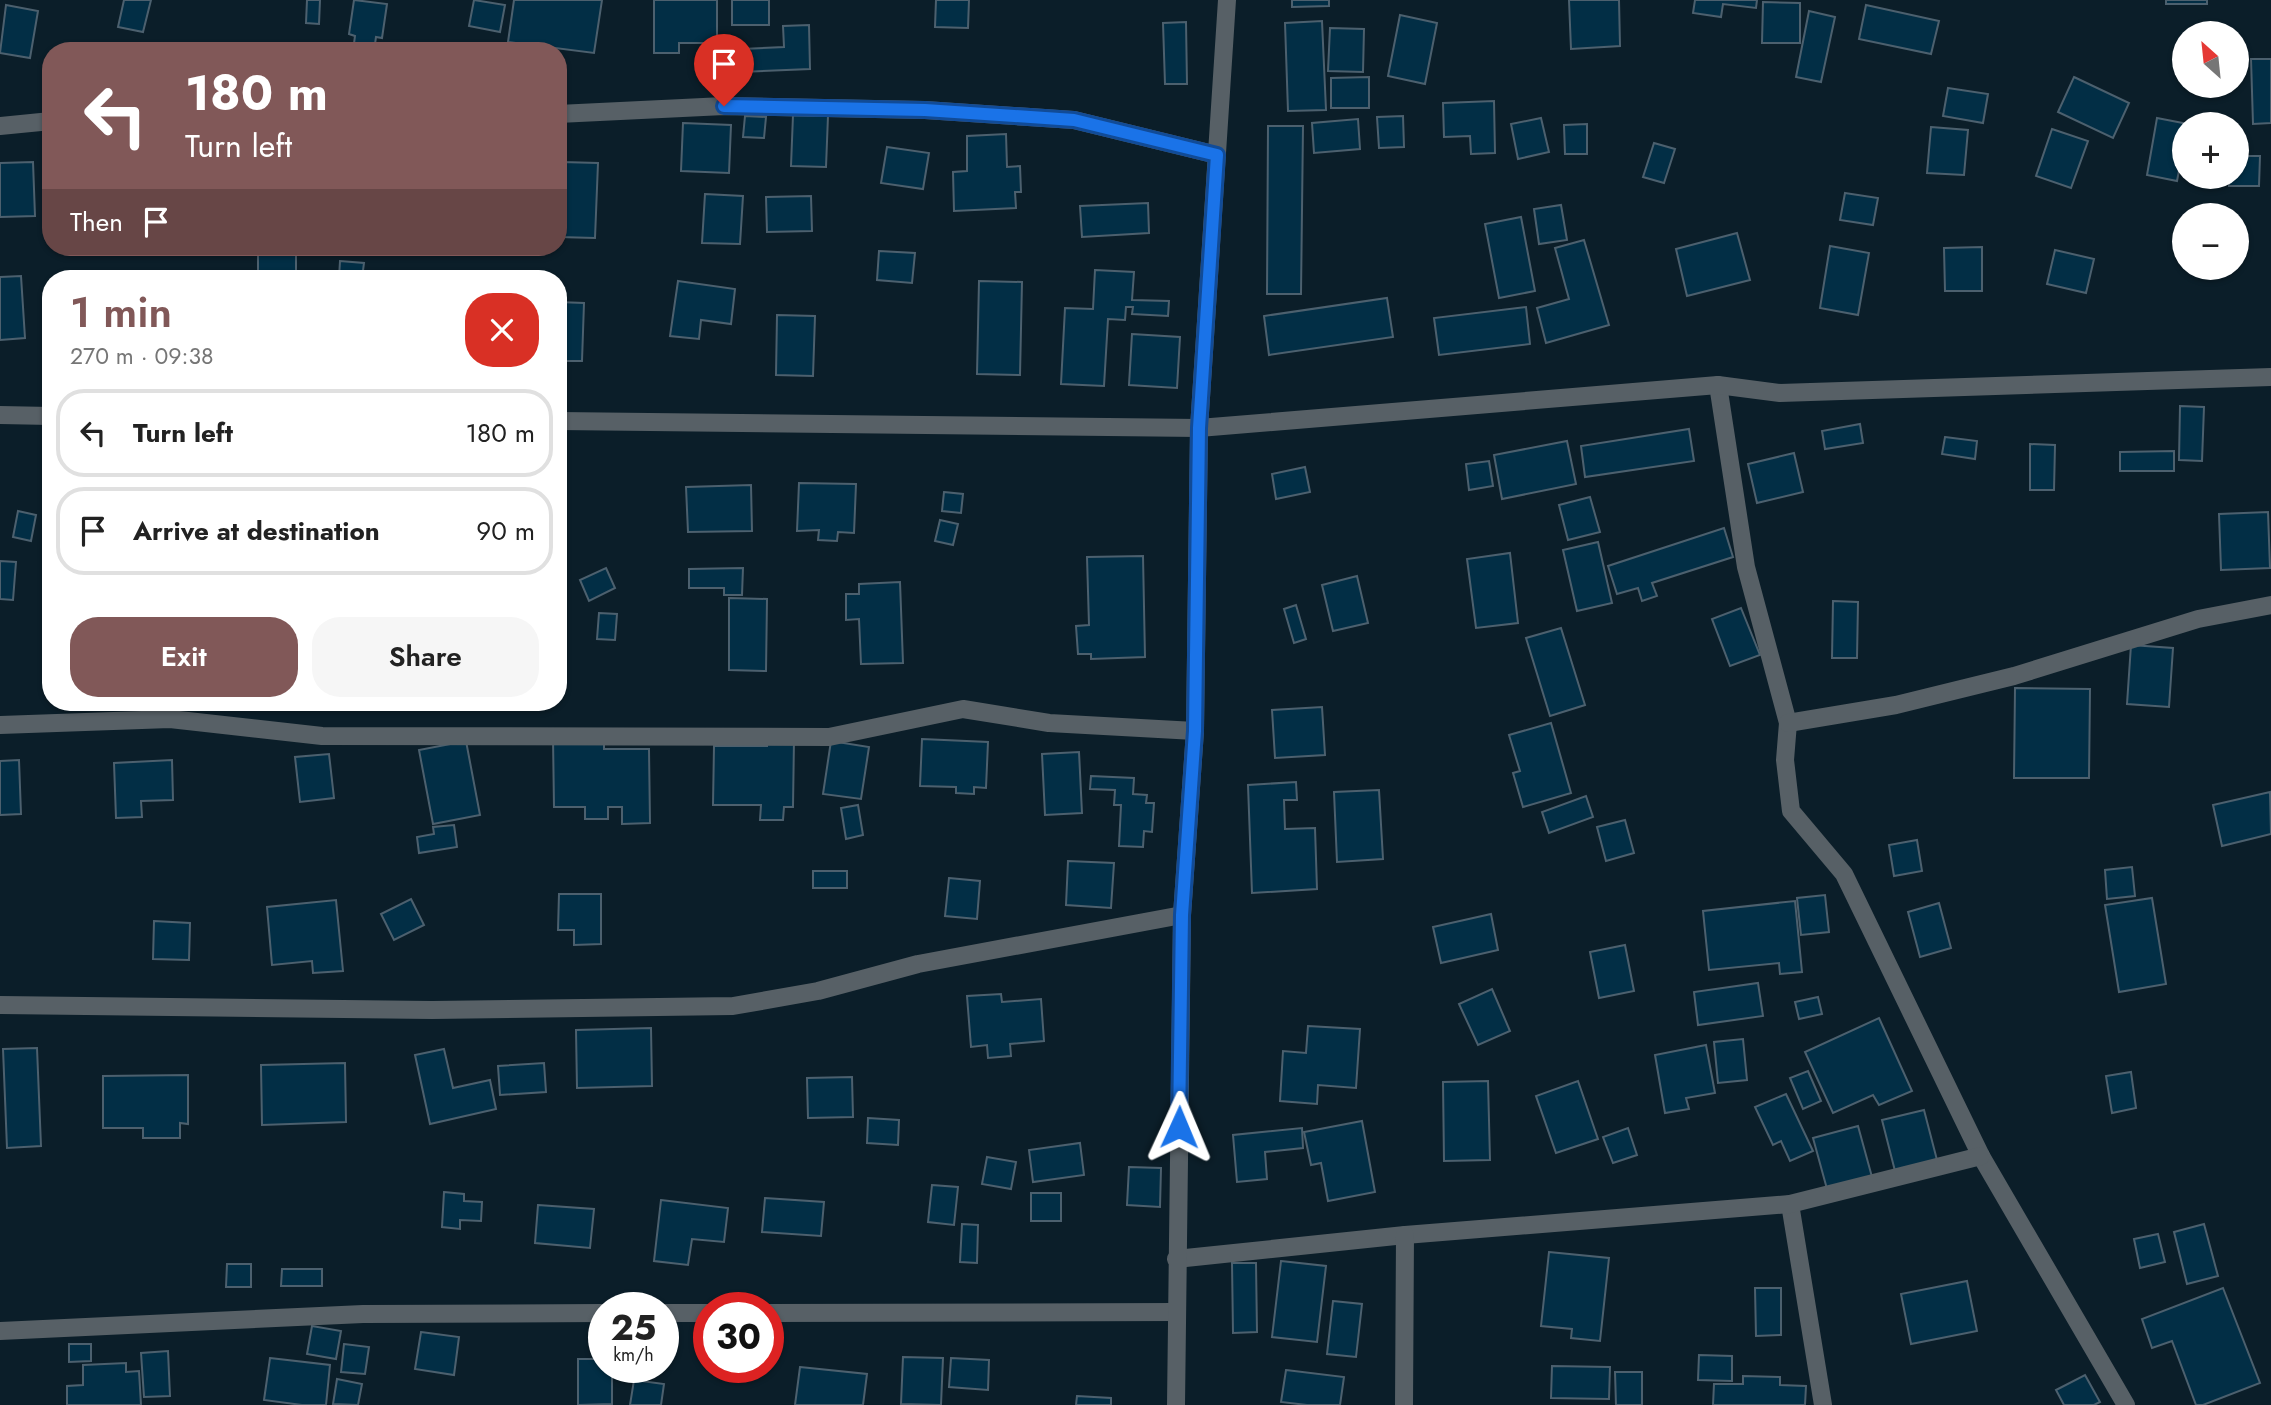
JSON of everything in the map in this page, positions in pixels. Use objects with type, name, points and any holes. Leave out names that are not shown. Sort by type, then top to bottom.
[{"type":"street","points":[[1176,1405],[1182,915],[1195,731],[1199,428],[1227,0]]},
{"type":"street","points":[[567,114],[724,106],[925,110],[1074,120],[1217,155]]},
{"type":"street","points":[[0,126],[42,122]]},
{"type":"street","points":[[567,421],[1199,428],[1718,385],[1780,393],[2271,377]]},
{"type":"street","points":[[1718,385],[1746,568],[1788,723],[1785,760],[1791,811],[1844,874],[1981,1156],[2126,1405]]},
{"type":"street","points":[[0,415],[42,416]]},
{"type":"street","points":[[1788,723],[1896,705],[2014,676],[2198,619],[2271,606]]},
{"type":"street","points":[[0,724],[170,719],[322,736],[830,737],[963,709],[1049,723],[1195,731]]},
{"type":"street","points":[[0,1005],[432,1010],[733,1006],[818,991],[918,964],[1182,915]]},
{"type":"street","points":[[1177,1259],[1405,1235],[1790,1204],[1981,1156]]},
{"type":"street","points":[[1790,1204],[1823,1405]]},
{"type":"street","points":[[1404,1405],[1405,1235]]},
{"type":"street","points":[[784,1313],[1177,1312]]},
{"type":"street","points":[[0,1331],[363,1314],[588,1313]]},
{"type":"building","points":[[124,0],[151,0],[143,32],[118,27]]},
{"type":"building","points":[[307,0],[320,0],[319,24],[306,23]]},
{"type":"building","points":[[354,0],[387,4],[382,38],[376,37],[375,42],[354,42],[355,36],[349,34]]},
{"type":"building","points":[[474,0],[505,5],[500,32],[469,26]]},
{"type":"building","points":[[514,0],[602,0],[594,53],[567,50],[567,42],[508,42]]},
{"type":"building","points":[[654,0],[717,0],[717,43],[679,43],[679,53],[654,53]]},
{"type":"building","points":[[732,0],[769,0],[769,25],[732,25]]},
{"type":"building","points":[[936,0],[969,0],[968,28],[935,27]]},
{"type":"building","points":[[1292,0],[1329,0],[1329,6],[1292,7]]},
{"type":"building","points":[[1569,0],[1619,0],[1620,46],[1571,49]]},
{"type":"building","points":[[1695,0],[1757,0],[1756,8],[1723,4],[1721,17],[1693,13]]},
{"type":"building","points":[[2166,0],[2207,0],[2207,4],[2166,4]]},
{"type":"building","points":[[1763,2],[1800,3],[1800,43],[1762,43]]},
{"type":"building","points":[[6,5],[38,11],[30,58],[0,53]]},
{"type":"building","points":[[1866,5],[1939,21],[1931,54],[1859,39]]},
{"type":"building","points":[[1809,11],[1835,17],[1821,82],[1796,77]]},
{"type":"building","points":[[1400,15],[1437,23],[1425,84],[1388,76]]},
{"type":"building","points":[[1322,21],[1326,110],[1288,111],[1285,23]]},
{"type":"building","points":[[1186,22],[1187,84],[1165,84],[1163,23]]},
{"type":"building","points":[[809,25],[810,69],[742,72],[742,49],[784,47],[783,26]]},
{"type":"building","points":[[1330,28],[1364,29],[1363,72],[1328,71]]},
{"type":"building","points":[[2251,59],[2271,59],[2271,123],[2253,124]]},
{"type":"building","points":[[1369,77],[1369,108],[1331,108],[1331,78]]},
{"type":"building","points":[[2074,77],[2129,103],[2113,138],[2058,112]]},
{"type":"building","points":[[1948,88],[1988,94],[1983,123],[1943,116]]},
{"type":"building","points":[[1494,101],[1495,153],[1471,154],[1470,136],[1444,137],[1443,103]]},
{"type":"building","points":[[793,115],[828,116],[826,167],[791,166]]},
{"type":"building","points":[[745,116],[766,117],[764,138],[743,137]]},
{"type":"building","points":[[1403,116],[1404,147],[1379,148],[1377,117]]},
{"type":"building","points":[[1541,118],[1549,152],[1518,159],[1511,124]]},
{"type":"building","points":[[2157,118],[2172,121],[2172,180],[2147,175]]},
{"type":"building","points":[[1358,119],[1360,149],[1314,153],[1312,123]]},
{"type":"building","points":[[683,123],[731,125],[729,173],[681,171]]},
{"type":"building","points":[[1587,124],[1587,154],[1565,154],[1564,125]]},
{"type":"building","points":[[1268,126],[1303,126],[1301,294],[1267,294]]},
{"type":"building","points":[[1931,127],[1968,130],[1964,175],[1927,173]]},
{"type":"building","points":[[2052,129],[2088,141],[2071,188],[2036,176]]},
{"type":"building","points":[[1006,134],[1007,167],[1020,166],[1021,192],[1015,192],[1016,208],[954,211],[953,172],[967,171],[967,136]]},
{"type":"building","points":[[1654,143],[1675,149],[1664,183],[1643,177]]},
{"type":"building","points":[[887,147],[929,153],[923,189],[881,183]]},
{"type":"building","points":[[2249,156],[2260,156],[2259,186],[2249,186]]},
{"type":"building","points":[[33,162],[35,216],[0,217],[0,163]]},
{"type":"building","points":[[567,162],[598,163],[595,238],[567,237]]},
{"type":"building","points":[[1845,193],[1878,198],[1873,225],[1840,220]]},
{"type":"building","points":[[705,194],[743,196],[740,244],[702,243]]},
{"type":"building","points":[[811,196],[812,231],[767,232],[766,197]]},
{"type":"building","points":[[1148,203],[1149,233],[1082,237],[1080,206]]},
{"type":"building","points":[[1561,205],[1567,240],[1539,244],[1534,209]]},
{"type":"building","points":[[1521,217],[1535,291],[1499,298],[1485,224]]},
{"type":"building","points":[[1737,233],[1750,280],[1687,296],[1676,249]]},
{"type":"building","points":[[1584,240],[1609,325],[1546,343],[1537,308],[1569,299],[1555,248]]},
{"type":"building","points":[[1830,246],[1869,253],[1858,315],[1820,308]]},
{"type":"building","points":[[1982,247],[1982,291],[1945,291],[1944,248]]},
{"type":"building","points":[[2055,250],[2094,259],[2086,293],[2047,284]]},
{"type":"building","points":[[879,251],[915,253],[912,283],[877,280]]},
{"type":"building","points":[[258,256],[296,256],[296,270],[258,270]]},
{"type":"building","points":[[340,261],[364,263],[363,270],[339,270]]},
{"type":"building","points":[[1095,270],[1134,272],[1132,300],[1169,301],[1168,316],[1132,314],[1133,307],[1126,307],[1125,320],[1108,319],[1104,386],[1061,384],[1065,308],[1093,309]]},
{"type":"building","points":[[21,276],[25,338],[0,340],[0,277]]},
{"type":"building","points":[[678,281],[735,289],[731,324],[701,320],[699,339],[670,336]]},
{"type":"building","points":[[979,281],[1022,282],[1020,375],[977,374]]},
{"type":"building","points":[[1387,298],[1393,337],[1269,355],[1264,316]]},
{"type":"building","points":[[567,302],[584,303],[582,361],[567,361]]},
{"type":"building","points":[[1526,307],[1530,344],[1439,355],[1434,318]]},
{"type":"building","points":[[777,315],[815,316],[813,376],[776,375]]},
{"type":"building","points":[[1132,334],[1180,337],[1177,388],[1129,385]]},
{"type":"building","points":[[2180,406],[2204,407],[2202,461],[2179,460]]},
{"type":"building","points":[[1860,424],[1863,443],[1825,449],[1822,431]]},
{"type":"building","points":[[1689,429],[1694,461],[1585,477],[1581,446]]},
{"type":"building","points":[[1945,437],[1977,441],[1975,459],[1942,454]]},
{"type":"building","points":[[1567,441],[1576,484],[1502,499],[1494,455]]},
{"type":"building","points":[[2030,444],[2055,445],[2054,490],[2030,490]]},
{"type":"building","points":[[2174,451],[2174,471],[2120,471],[2120,452]]},
{"type":"building","points":[[1794,453],[1803,492],[1757,503],[1748,464]]},
{"type":"building","points":[[1489,461],[1493,486],[1469,490],[1466,464]]},
{"type":"building","points":[[1305,467],[1310,492],[1276,499],[1272,474]]},
{"type":"building","points":[[799,483],[856,484],[854,533],[838,532],[837,541],[818,540],[819,530],[797,531]]},
{"type":"building","points":[[751,485],[752,531],[688,532],[686,487]]},
{"type":"building","points":[[944,492],[963,494],[961,513],[942,511]]},
{"type":"building","points":[[1590,497],[1600,532],[1568,540],[1559,505]]},
{"type":"building","points":[[18,511],[36,515],[31,541],[13,537]]},
{"type":"building","points":[[2268,512],[2270,568],[2221,570],[2219,514]]},
{"type":"building","points":[[940,520],[958,524],[953,545],[935,541]]},
{"type":"building","points":[[1724,528],[1733,557],[1652,583],[1657,596],[1642,601],[1638,588],[1617,594],[1608,566]]},
{"type":"building","points":[[1598,542],[1612,603],[1577,611],[1563,550]]},
{"type":"building","points":[[1510,553],[1518,623],[1476,628],[1467,559]]},
{"type":"building","points":[[1143,556],[1145,657],[1091,659],[1091,654],[1078,654],[1076,626],[1089,625],[1087,557]]},
{"type":"building","points":[[0,561],[16,562],[13,600],[0,599]]},
{"type":"building","points":[[606,568],[615,588],[589,601],[580,580]]},
{"type":"building","points":[[743,568],[742,595],[724,595],[724,588],[689,588],[689,569]]},
{"type":"building","points":[[1357,576],[1368,623],[1333,631],[1322,585]]},
{"type":"building","points":[[900,582],[903,663],[861,664],[859,619],[846,620],[846,594],[859,594],[859,584]]},
{"type":"building","points":[[729,598],[767,599],[766,671],[729,670]]},
{"type":"building","points":[[1833,601],[1858,602],[1857,658],[1832,658]]},
{"type":"building","points":[[1296,605],[1306,639],[1294,643],[1284,609]]},
{"type":"building","points":[[1741,608],[1760,655],[1730,666],[1712,619]]},
{"type":"building","points":[[599,613],[617,614],[615,640],[597,639]]},
{"type":"building","points":[[1561,628],[1585,705],[1550,716],[1526,638]]},
{"type":"building","points":[[2131,645],[2173,648],[2169,707],[2127,704]]},
{"type":"building","points":[[2015,688],[2090,689],[2089,778],[2014,778]]},
{"type":"building","points":[[1322,707],[1325,755],[1275,758],[1272,710]]},
{"type":"building","points":[[1551,723],[1571,793],[1523,807],[1513,773],[1520,771],[1509,735]]},
{"type":"building","points":[[553,738],[604,738],[604,749],[649,749],[650,823],[622,824],[622,807],[608,807],[608,819],[585,819],[585,807],[554,807]]},
{"type":"building","points":[[767,739],[794,739],[793,807],[784,807],[783,820],[760,820],[761,805],[713,805],[714,746],[767,746]]},
{"type":"building","points":[[922,739],[988,742],[986,788],[974,787],[974,794],[956,793],[956,787],[920,786]]},
{"type":"building","points":[[466,741],[480,815],[433,824],[419,750]]},
{"type":"building","points":[[831,741],[869,747],[861,799],[823,794]]},
{"type":"building","points":[[1079,752],[1082,813],[1045,815],[1042,754]]},
{"type":"building","points":[[329,754],[334,798],[300,802],[295,757]]},
{"type":"building","points":[[19,760],[21,814],[0,815],[0,761]]},
{"type":"building","points":[[172,760],[173,800],[141,801],[142,817],[116,818],[114,763]]},
{"type":"building","points":[[1091,776],[1134,778],[1133,794],[1147,795],[1146,803],[1154,803],[1152,832],[1144,831],[1143,847],[1119,846],[1121,805],[1114,805],[1115,790],[1090,789]]},
{"type":"building","points":[[1296,782],[1297,800],[1284,800],[1285,829],[1315,828],[1317,889],[1252,893],[1248,785]]},
{"type":"building","points":[[1379,790],[1383,859],[1337,862],[1334,792]]},
{"type":"building","points":[[2270,792],[2271,834],[2222,846],[2213,805]]},
{"type":"building","points":[[1586,796],[1593,817],[1549,833],[1542,812]]},
{"type":"building","points":[[858,805],[863,835],[846,839],[841,808]]},
{"type":"building","points":[[1625,820],[1634,853],[1606,861],[1597,827]]},
{"type":"building","points":[[454,825],[457,847],[419,853],[417,837],[434,834],[433,827]]},
{"type":"building","points":[[1917,840],[1922,871],[1894,876],[1889,845]]},
{"type":"building","points":[[1068,861],[1114,863],[1111,908],[1066,905]]},
{"type":"building","points":[[2132,867],[2135,896],[2107,899],[2105,870]]},
{"type":"building","points":[[813,871],[847,871],[847,888],[813,888]]},
{"type":"building","points":[[949,878],[980,881],[977,919],[945,916]]},
{"type":"building","points":[[559,894],[601,894],[601,944],[574,945],[574,930],[558,930]]},
{"type":"building","points":[[1825,895],[1829,932],[1801,935],[1797,898]]},
{"type":"building","points":[[2152,898],[2166,984],[2119,992],[2105,905]]},
{"type":"building","points":[[411,899],[424,925],[394,940],[381,914]]},
{"type":"building","points":[[336,900],[343,971],[313,973],[312,961],[272,965],[267,907]]},
{"type":"building","points":[[1795,901],[1802,972],[1780,974],[1779,963],[1709,970],[1703,911]]},
{"type":"building","points":[[1939,903],[1951,948],[1920,957],[1908,912]]},
{"type":"building","points":[[1491,914],[1498,950],[1441,963],[1433,927]]},
{"type":"building","points":[[154,921],[190,923],[189,960],[153,959]]},
{"type":"building","points":[[1625,945],[1634,991],[1599,998],[1590,952]]},
{"type":"building","points":[[1758,983],[1763,1016],[1698,1025],[1694,992]]},
{"type":"building","points":[[1492,989],[1510,1031],[1478,1045],[1459,1004]]},
{"type":"building","points":[[1001,994],[1002,1002],[1041,999],[1044,1041],[1010,1044],[1011,1056],[988,1058],[987,1045],[971,1047],[967,996]]},
{"type":"building","points":[[1818,997],[1822,1014],[1799,1019],[1795,1002]]},
{"type":"building","points":[[1879,1018],[1912,1091],[1879,1105],[1873,1095],[1833,1113],[1805,1052]]},
{"type":"building","points":[[1308,1026],[1360,1029],[1356,1088],[1318,1085],[1317,1104],[1280,1101],[1283,1051],[1306,1053]]},
{"type":"building","points":[[651,1028],[652,1086],[577,1088],[576,1030]]},
{"type":"building","points":[[1743,1039],[1747,1080],[1718,1083],[1714,1042]]},
{"type":"building","points":[[1706,1045],[1715,1093],[1686,1098],[1689,1109],[1665,1113],[1655,1055]]},
{"type":"building","points":[[37,1048],[41,1146],[7,1148],[3,1049]]},
{"type":"building","points":[[444,1049],[453,1088],[490,1080],[496,1109],[430,1124],[415,1055]]},
{"type":"building","points":[[345,1063],[346,1122],[262,1125],[261,1065]]},
{"type":"building","points":[[544,1063],[546,1092],[500,1095],[498,1066]]},
{"type":"building","points":[[1808,1071],[1821,1101],[1803,1109],[1790,1078]]},
{"type":"building","points":[[2131,1072],[2136,1108],[2112,1113],[2106,1076]]},
{"type":"building","points":[[188,1075],[188,1124],[180,1123],[180,1138],[143,1138],[143,1128],[103,1128],[103,1076]]},
{"type":"building","points":[[852,1077],[853,1117],[808,1118],[807,1078]]},
{"type":"building","points":[[1488,1081],[1490,1160],[1444,1161],[1443,1082]]},
{"type":"building","points":[[1578,1081],[1598,1139],[1556,1153],[1536,1096]]},
{"type":"building","points":[[1786,1094],[1813,1151],[1790,1161],[1781,1141],[1773,1145],[1755,1107]]},
{"type":"building","points":[[1924,1110],[1937,1160],[1895,1171],[1882,1120]]},
{"type":"building","points":[[868,1118],[899,1120],[898,1145],[867,1143]]},
{"type":"building","points":[[1362,1121],[1375,1192],[1328,1201],[1321,1163],[1311,1165],[1304,1132]]},
{"type":"building","points":[[1858,1126],[1872,1177],[1827,1189],[1813,1138]]},
{"type":"building","points":[[1302,1128],[1303,1148],[1265,1152],[1267,1179],[1237,1182],[1233,1135]]},
{"type":"building","points":[[1628,1128],[1637,1155],[1613,1163],[1603,1137]]},
{"type":"building","points":[[1080,1143],[1084,1175],[1033,1182],[1029,1150]]},
{"type":"building","points":[[987,1157],[1016,1162],[1011,1189],[982,1184]]},
{"type":"building","points":[[1129,1167],[1161,1168],[1160,1207],[1127,1205]]},
{"type":"building","points":[[932,1185],[958,1187],[954,1225],[928,1222]]},
{"type":"building","points":[[444,1192],[464,1194],[464,1201],[482,1202],[481,1221],[460,1220],[460,1229],[442,1227]]},
{"type":"building","points":[[1031,1193],[1061,1193],[1061,1221],[1031,1221]]},
{"type":"building","points":[[765,1198],[824,1202],[821,1236],[762,1232]]},
{"type":"building","points":[[661,1200],[728,1208],[724,1242],[692,1239],[688,1265],[654,1261]]},
{"type":"building","points":[[538,1205],[594,1209],[590,1248],[535,1243]]},
{"type":"building","points":[[962,1224],[978,1225],[977,1263],[960,1262]]},
{"type":"building","points":[[2204,1224],[2218,1276],[2187,1284],[2174,1232]]},
{"type":"building","points":[[2158,1234],[2165,1262],[2140,1268],[2134,1239]]},
{"type":"building","points":[[1549,1252],[1609,1258],[1600,1341],[1571,1338],[1572,1329],[1541,1326]]},
{"type":"building","points":[[1281,1261],[1326,1266],[1317,1342],[1272,1337]]},
{"type":"building","points":[[1232,1263],[1256,1263],[1257,1332],[1233,1333]]},
{"type":"building","points":[[227,1264],[251,1264],[251,1287],[226,1287]]},
{"type":"building","points":[[282,1269],[322,1269],[322,1286],[281,1286]]},
{"type":"building","points":[[1967,1281],[1977,1331],[1911,1344],[1901,1294]]},
{"type":"building","points":[[1755,1288],[1781,1288],[1781,1335],[1756,1336]]},
{"type":"building","points":[[2223,1288],[2260,1383],[2203,1405],[2196,1405],[2172,1341],[2152,1348],[2142,1319]]},
{"type":"building","points":[[1333,1301],[1362,1304],[1356,1357],[1327,1354]]},
{"type":"building","points":[[312,1326],[341,1331],[336,1359],[307,1354]]},
{"type":"building","points":[[421,1332],[459,1337],[454,1375],[415,1369]]},
{"type":"building","points":[[69,1344],[91,1344],[91,1361],[69,1362]]},
{"type":"building","points":[[344,1344],[369,1347],[365,1374],[341,1372]]},
{"type":"building","points":[[168,1351],[170,1396],[144,1397],[141,1353]]},
{"type":"building","points":[[1699,1355],[1732,1356],[1732,1381],[1698,1380]]},
{"type":"building","points":[[903,1357],[943,1358],[941,1405],[901,1404]]},
{"type":"building","points":[[270,1358],[330,1365],[326,1405],[264,1400]]},
{"type":"building","points":[[951,1358],[989,1360],[988,1390],[949,1387]]},
{"type":"building","points":[[578,1359],[588,1359],[588,1383],[612,1383],[612,1404],[578,1405]]},
{"type":"building","points":[[126,1363],[126,1372],[139,1371],[141,1405],[67,1405],[67,1386],[83,1385],[83,1365]]},
{"type":"building","points":[[1552,1366],[1610,1367],[1609,1399],[1551,1398]]},
{"type":"building","points":[[800,1367],[867,1374],[863,1405],[795,1405]]},
{"type":"building","points":[[1286,1370],[1344,1377],[1340,1405],[1281,1402]]},
{"type":"building","points":[[1615,1372],[1642,1372],[1642,1405],[1616,1405]]},
{"type":"building","points":[[2085,1375],[2100,1402],[2094,1405],[2064,1405],[2056,1390]]},
{"type":"building","points":[[1743,1376],[1780,1377],[1780,1385],[1806,1386],[1805,1405],[1713,1405],[1714,1384],[1743,1384]]},
{"type":"building","points":[[337,1379],[362,1384],[358,1405],[333,1404]]},
{"type":"building","points":[[634,1383],[664,1384],[661,1405],[630,1405]]},
{"type":"building","points":[[1077,1396],[1111,1398],[1111,1405],[1076,1405]]},
{"type":"route","points":[[724,106],[925,110],[1074,120],[1217,155],[1199,428],[1195,731],[1182,915],[1179,1127]]}]
